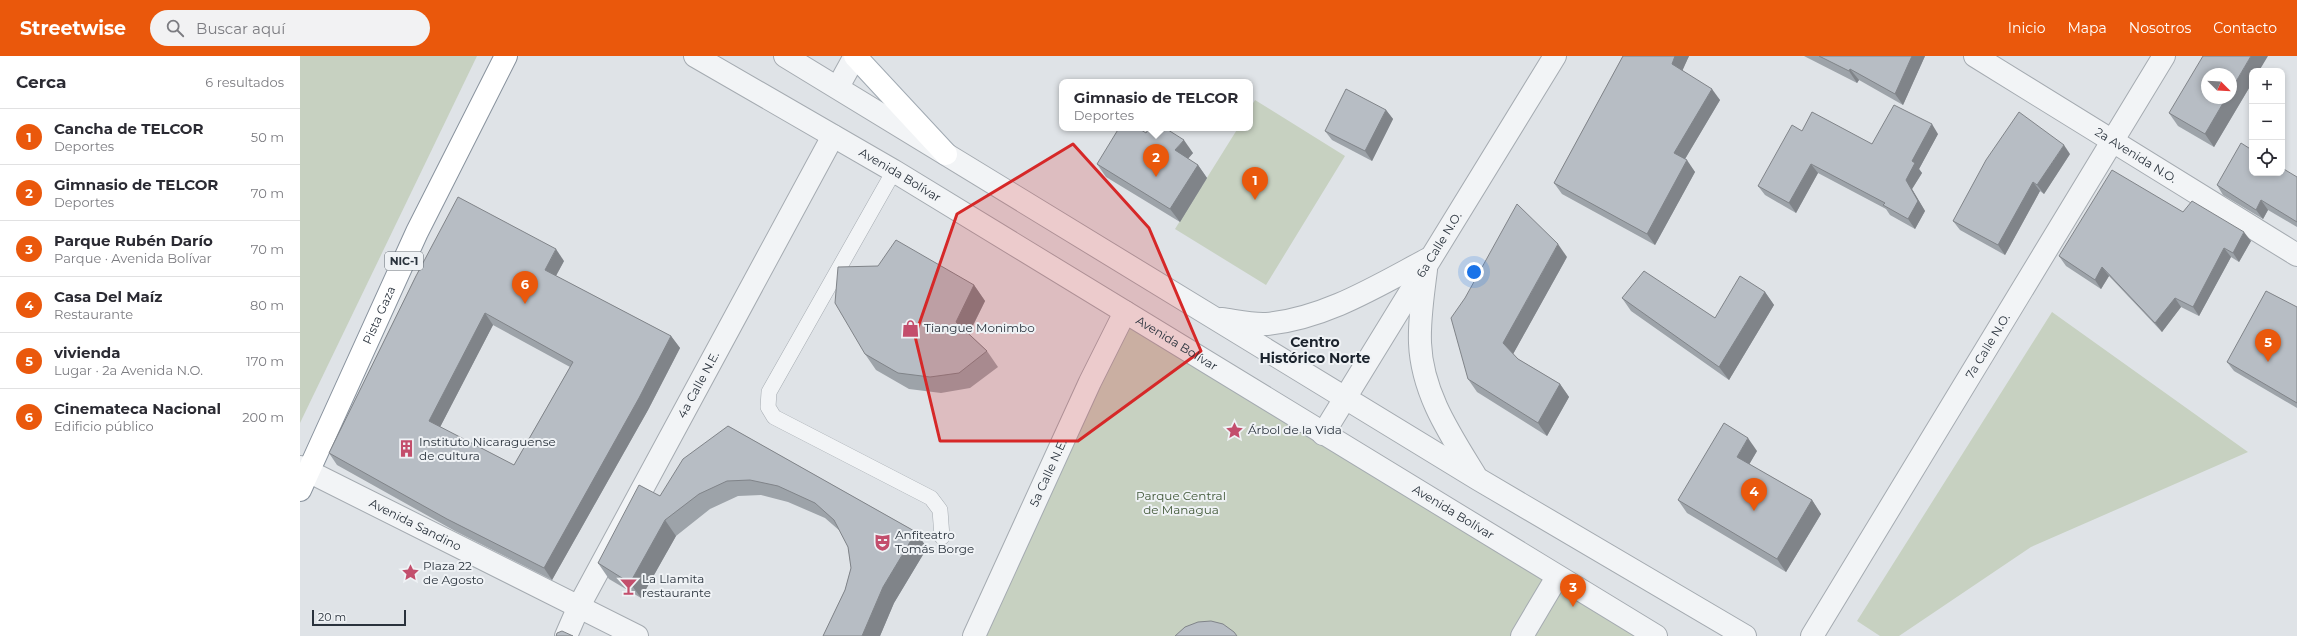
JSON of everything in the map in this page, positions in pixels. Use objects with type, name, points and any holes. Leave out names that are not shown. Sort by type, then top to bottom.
[{"type":"main road","name":"Pista Gaza","points":[[300,490],[417,232],[506,56]]},
{"type":"main road","points":[[855,56],[946,154]]},
{"type":"street","name":"Avenida Bolívar","points":[[695,56],[894,171],[1322,434],[1656,636]]},
{"type":"street","points":[[785,56],[1478,479],[1745,636]]},
{"type":"street","points":[[838,88],[855,56]]},
{"type":"street","name":"2a Avenida N.O.","points":[[1975,56],[2297,255]]},
{"type":"street","name":"7a Calle N.O.","points":[[1812,636],[2164,56]]},
{"type":"street","name":"6a Calle N.O.","points":[[1322,434],[1551,58]]},
{"type":"street","name":"4a Calle N.E.","points":[[566,636],[580,606],[833,136]]},
{"type":"street","points":[[1212,317],[1266,324],[1311,315],[1358,296],[1428,259]]},
{"type":"street","points":[[1428,259],[1421,307],[1420,344],[1424,368],[1430,394],[1441,418],[1478,479]]},
{"type":"street","name":"5a Calle N.E.","points":[[974,636],[1090,382],[1125,312]]},
{"type":"street","name":"Avenida Sandino","points":[[300,467],[580,606],[637,636]]},
{"type":"street","points":[[1522,636],[1557,577]]},
{"type":"lane","points":[[894,171],[769,392],[768,407],[774,417],[931,498],[940,510],[942,537]]},
{"type":"highlighted area","points":[[1073,144],[1149,228],[1201,351],[1078,441],[940,441],[915,336],[957,214]]},
{"type":"green space","points":[[300,56],[477,56],[300,423]]},
{"type":"green space","points":[[1255,100],[1345,156],[1266,285],[1175,229],[1236,131],[1253,131],[1253,103]]},
{"type":"green space","name":"Parque Central de Managua","points":[[1125,312],[1656,636],[974,636]]},
{"type":"green space","points":[[2052,312],[2248,452],[2031,547],[1899,636],[1880,636],[1857,621]]},
{"type":"building","points":[[1623,56],[1675,56],[1672,64],[1712,89],[1674,153],[1687,160],[1647,234],[1554,183]]},
{"type":"building","points":[[1819,56],[1912,56],[1895,94],[1850,69],[1849,71]]},
{"type":"building","points":[[2203,56],[2251,56],[2237,80],[2237,68],[2201,68],[2201,104],[2222,104],[2205,134],[2169,113]]},
{"type":"building","points":[[1346,89],[1386,110],[1365,151],[1325,131]]},
{"type":"building","points":[[1894,105],[1932,124],[1912,161],[1915,163],[1906,180],[1918,201],[1908,219],[1883,205],[1885,203],[1811,164],[1789,203],[1758,186],[1792,125],[1802,131],[1812,112],[1872,144]]},
{"type":"building","points":[[2019,112],[2064,145],[2037,185],[2033,182],[1998,245],[1953,221],[1986,160]]},
{"type":"building","points":[[1117,131],[1143,131],[1146,133],[1147,131],[1170,131],[1184,140],[1175,150],[1198,165],[1170,209],[1097,164]]},
{"type":"building","points":[[2241,143],[2249,148],[2249,176],[2285,176],[2285,170],[2297,177],[2297,222],[2261,200],[2256,210],[2217,185]]},
{"type":"building","points":[[2112,170],[2183,212],[2192,201],[2244,232],[2233,253],[2224,248],[2193,307],[2175,298],[2155,323],[2102,267],[2095,280],[2059,256]]},
{"type":"building","points":[[458,197],[556,249],[545,270],[671,336],[639,398],[544,568],[447,519],[329,453],[416,276]],"holes":[[[485,313],[573,362],[514,465],[429,421]]]},
{"type":"building","points":[[1517,204],[1558,244],[1503,343],[1518,359],[1560,384],[1538,423],[1468,379],[1451,318],[1465,298]]},
{"type":"building","name":"Tiangue Monimbo","points":[[896,240],[974,285],[956,322],[987,351],[959,373],[930,377],[898,373],[865,354],[835,303],[838,267],[878,266]]},
{"type":"building","points":[[1644,271],[1715,318],[1740,276],[1765,292],[1719,367],[1622,298]]},
{"type":"building","points":[[2266,291],[2297,307],[2297,403],[2227,362]]},
{"type":"building","points":[[1724,423],[1748,438],[1737,457],[1812,500],[1777,559],[1678,500]]},
{"type":"building","name":"Anfiteatro Tomás Borge","points":[[728,426],[916,532],[883,587],[862,636],[823,636],[845,590],[851,568],[848,547],[834,520],[815,503],[778,486],[750,480],[727,481],[699,494],[665,520],[630,583],[598,563],[639,485],[660,496],[683,459]]},
{"type":"building","points":[[1211,621],[1223,624],[1237,636],[1175,636],[1185,627],[1198,622]]},
{"type":"building","points":[[562,631],[573,636],[556,636],[557,633]]},
{"type":"place","name":"Gimnasio de TELCOR","points":[[1156,177]]},
{"type":"place","name":"Cancha de TELCOR","points":[[1255,200]]},
{"type":"place","name":"Cinemateca Nacional","points":[[525,304]]},
{"type":"place","name":"Tiangue Monimbo","points":[[911,328]]},
{"type":"place","name":"vivienda","points":[[2268,362]]},
{"type":"place","name":"Árbol de la Vida","points":[[1235,430]]},
{"type":"place","name":"Instituto Nicaraguense de cultura","points":[[406,449]]},
{"type":"place","name":"Casa Del Maíz","points":[[1754,511]]},
{"type":"place","name":"Anfiteatro Tomás Borge","points":[[882,542]]},
{"type":"place","name":"Plaza 22 de Agosto","points":[[410,573]]},
{"type":"place","name":"La Llamita restaurante","points":[[629,586]]},
{"type":"place","name":"Parque Rubén Darío","points":[[1573,607]]},
{"type":"district","name":"Centro Histórico Norte","points":[[1315,350]]}]
